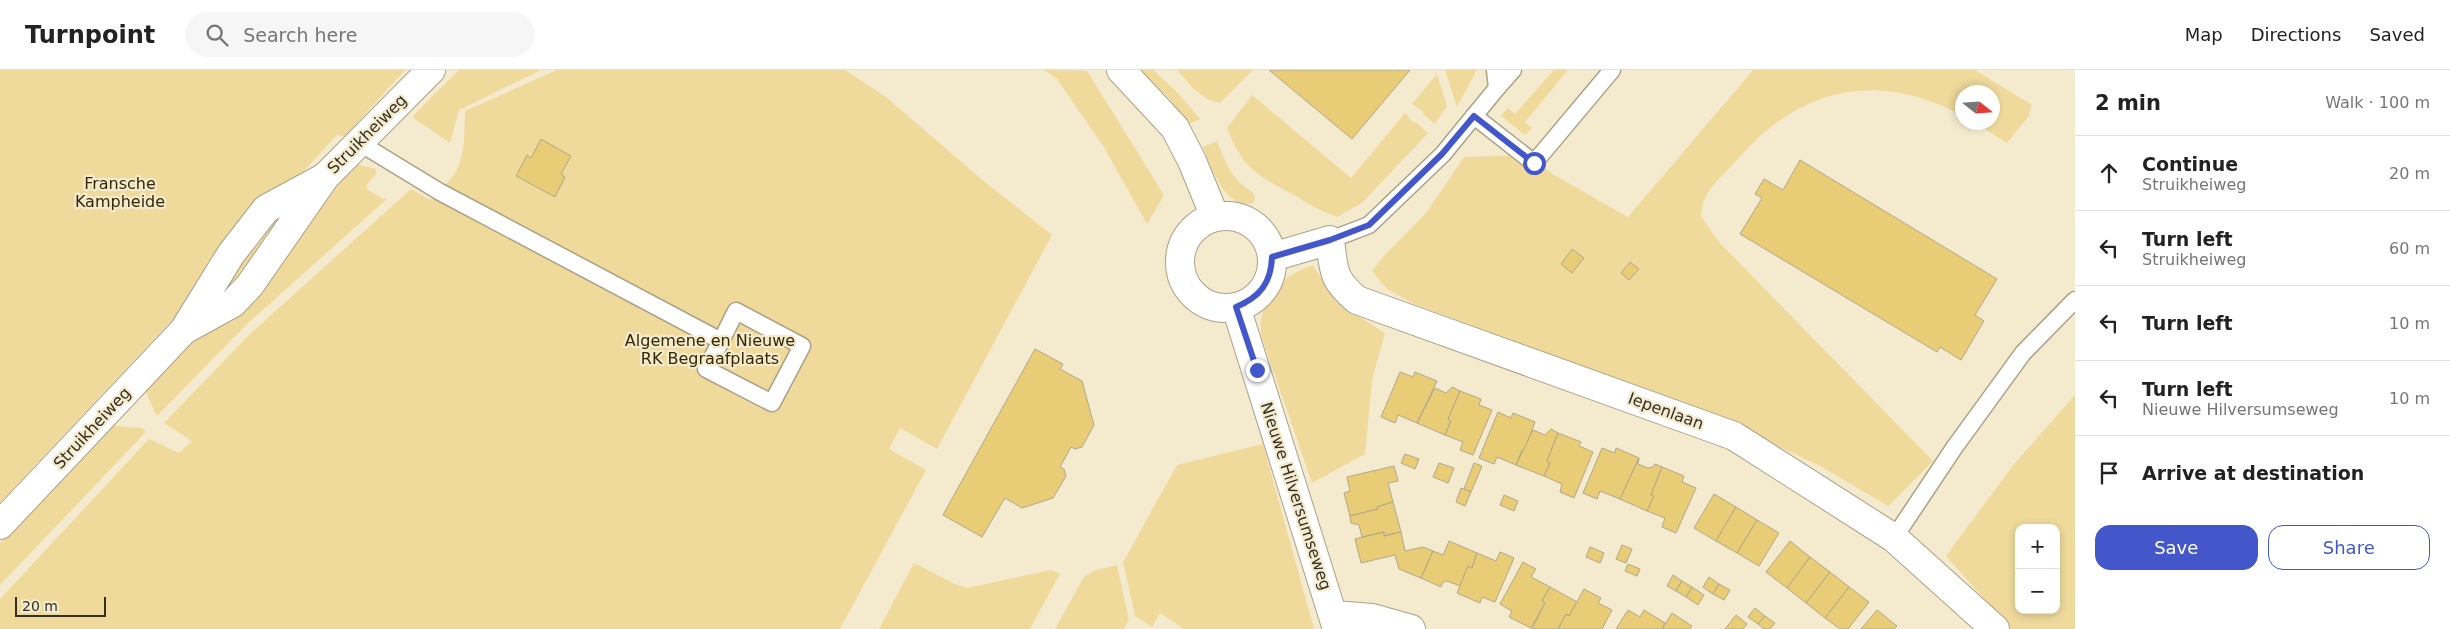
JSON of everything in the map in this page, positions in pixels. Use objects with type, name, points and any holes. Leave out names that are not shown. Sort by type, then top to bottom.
[{"type":"street","name":"Struikheiweg","points":[[0,525],[184,330],[233,303],[250,285],[325,177],[431,70]]},
{"type":"street","points":[[1121,70],[1175,128],[1192,160],[1215,217]]},
{"type":"street","points":[[1231,215],[1253,225],[1268,242],[1272,257],[1267,283],[1259,294],[1236,307],[1225,308],[1204,302],[1188,288],[1182,277],[1180,256],[1188,235],[1204,220],[1215,217],[1231,215]]},
{"type":"street","points":[[1272,257],[1330,240]]},
{"type":"street","name":"Iepenlaan","points":[[1330,240],[1334,272],[1341,286],[1357,300],[1734,436],[1894,538],[1995,629]]},
{"type":"street","name":"Nieuwe Hilversumseweg","points":[[1236,307],[1336,622]]},
{"type":"street","points":[[1336,622],[1372,618],[1410,629]]},
{"type":"lane","points":[[1495,70],[1498,88]]},
{"type":"lane","points":[[1330,240],[1369,225],[1442,154],[1512,70]]},
{"type":"lane","points":[[1474,116],[1534,163],[1612,70]]},
{"type":"lane","points":[[358,142],[440,192],[721,341]]},
{"type":"lane","points":[[1894,538],[1954,448],[2023,353],[2075,300]]},
{"type":"lane","points":[[736,311],[802,346],[772,403],[706,369],[721,341],[736,311]]},
{"type":"green space","name":"Fransche Kampheide","points":[[0,70],[405,70],[345,136],[337,135],[205,278],[186,305],[0,503]]},
{"type":"green space","points":[[459,70],[541,70],[459,110],[450,143],[412,117]]},
{"type":"green space","name":"Algemene en Nieuwe RK Begraafplaats","points":[[557,70],[845,70],[886,97],[980,178],[1052,235],[937,449],[900,428],[889,449],[926,470],[840,629],[0,629],[0,599],[149,439],[179,453],[192,441],[164,423],[250,334],[411,189],[430,200],[442,190],[456,171],[463,151],[465,111]]},
{"type":"green space","points":[[1044,70],[1087,71],[1164,195],[1147,224],[1105,149],[1057,79]]},
{"type":"green space","points":[[1139,70],[1153,70],[1178,93],[1200,119],[1189,124],[1169,98]]},
{"type":"green space","points":[[1177,70],[1253,70],[1221,102],[1208,99],[1202,95]]},
{"type":"green space","points":[[1445,70],[1477,70],[1457,107]]},
{"type":"green space","points":[[1554,70],[1568,70],[1525,122],[1532,128],[1525,135],[1501,116],[1508,108],[1515,114]]},
{"type":"green space","points":[[1753,70],[1975,70],[1999,85],[1955,85],[1955,112],[1930,101],[1899,93],[1870,90],[1841,93],[1813,102],[1787,116],[1761,135],[1715,183],[1704,200],[1701,216],[1718,241],[1933,461],[1888,506],[1822,467],[1725,421],[1412,303],[1387,289],[1372,271],[1426,213],[1464,157],[1529,155],[1554,175],[1628,217]]},
{"type":"green space","points":[[1437,74],[1447,106],[1435,124],[1423,114],[1424,112],[1412,104]]},
{"type":"green space","points":[[2000,85],[2032,105],[2028,117],[2007,143],[1986,130],[2000,130]]},
{"type":"green space","points":[[1252,95],[1351,178],[1405,113],[1414,123],[1416,122],[1428,133],[1362,203],[1337,217],[1313,206],[1264,178],[1255,172],[1240,155],[1227,128]]},
{"type":"green space","points":[[1217,141],[1235,177],[1253,192],[1255,198],[1253,203],[1243,204],[1234,200],[1220,185],[1203,147]]},
{"type":"green space","points":[[355,164],[376,169],[376,174],[366,186],[367,189],[383,199],[388,198],[248,323],[156,415],[143,389],[305,220]]},
{"type":"green space","points":[[293,205],[235,290],[210,298],[266,223]]},
{"type":"green space","points":[[1313,265],[1336,302],[1385,333],[1372,380],[1365,454],[1312,483],[1261,335],[1261,321],[1263,309],[1273,290],[1290,276]]},
{"type":"green space","points":[[2075,395],[2075,629],[2011,629],[1946,556],[2014,464]]},
{"type":"green space","points":[[112,423],[116,426],[142,428],[145,431],[0,585],[0,543]]},
{"type":"green space","points":[[1263,444],[1314,629],[1184,629],[1160,613],[1152,627],[1135,616],[1123,562],[1177,465]]},
{"type":"green space","points":[[914,563],[967,588],[1051,570],[1060,574],[1030,629],[879,629]]},
{"type":"green space","points":[[1117,565],[1129,620],[1124,629],[1055,629],[1084,577],[1096,570]]},
{"type":"building","points":[[1269,70],[1410,70],[1352,139]]},
{"type":"building","points":[[541,139],[571,156],[561,174],[565,177],[555,197],[516,176],[527,155],[531,158]]},
{"type":"building","points":[[1800,160],[1997,279],[1975,315],[1984,321],[1961,360],[1940,347],[1937,352],[1740,234],[1762,198],[1755,194],[1764,179],[1783,190]]},
{"type":"building","points":[[1572,249],[1584,258],[1572,273],[1561,264]]},
{"type":"building","points":[[1630,262],[1639,269],[1629,280],[1621,273]]},
{"type":"building","points":[[1035,349],[1063,364],[1060,369],[1082,381],[1094,425],[1082,447],[1075,449],[1071,447],[1060,467],[1064,469],[1066,476],[1053,498],[1022,508],[1005,498],[982,537],[943,515]]},
{"type":"building","points":[[1400,372],[1413,377],[1415,372],[1437,381],[1417,423],[1398,415],[1395,423],[1381,417]]},
{"type":"building","points":[[1452,387],[1460,391],[1448,419],[1451,421],[1445,435],[1417,423],[1435,388],[1446,393]]},
{"type":"building","points":[[1460,391],[1481,399],[1479,405],[1492,410],[1473,455],[1460,450],[1463,442],[1445,435],[1451,421],[1448,419]]},
{"type":"building","points":[[1498,412],[1511,418],[1513,413],[1535,422],[1524,451],[1522,450],[1516,465],[1497,457],[1494,464],[1479,458]]},
{"type":"building","points":[[1551,429],[1558,433],[1547,461],[1550,463],[1544,476],[1516,465],[1533,430],[1545,435]]},
{"type":"building","points":[[1558,433],[1581,442],[1579,446],[1593,452],[1574,498],[1560,492],[1562,484],[1544,476],[1550,463],[1547,461]]},
{"type":"building","points":[[1602,448],[1615,453],[1616,448],[1639,458],[1620,499],[1600,491],[1597,499],[1583,493]]},
{"type":"building","points":[[1405,454],[1419,459],[1415,469],[1401,463]]},
{"type":"building","points":[[1639,458],[1638,464],[1648,468],[1653,467],[1655,464],[1662,467],[1651,495],[1654,496],[1647,511],[1620,499]]},
{"type":"building","points":[[1439,463],[1454,468],[1448,483],[1433,477]]},
{"type":"building","points":[[1474,463],[1482,466],[1471,492],[1464,489]]},
{"type":"building","points":[[1394,466],[1398,481],[1388,483],[1393,502],[1377,507],[1378,509],[1350,516],[1344,493],[1350,491],[1347,477]]},
{"type":"building","points":[[1662,467],[1684,476],[1682,482],[1696,488],[1676,533],[1662,527],[1665,518],[1647,511],[1654,496],[1651,495]]},
{"type":"building","points":[[1461,488],[1471,492],[1465,506],[1456,502]]},
{"type":"building","points":[[1714,494],[1736,507],[1716,541],[1694,528]]},
{"type":"building","points":[[1504,495],[1518,501],[1514,511],[1500,505]]},
{"type":"building","points":[[1393,502],[1401,532],[1384,536],[1384,532],[1362,537],[1359,525],[1351,523],[1350,516],[1378,509],[1377,507]]},
{"type":"building","points":[[1736,507],[1757,520],[1737,553],[1716,541]]},
{"type":"building","points":[[1757,520],[1779,533],[1759,566],[1737,553]]},
{"type":"building","points":[[1384,532],[1384,536],[1401,532],[1405,551],[1423,547],[1433,551],[1421,578],[1399,569],[1395,555],[1361,563],[1355,539]]},
{"type":"building","points":[[1449,541],[1477,553],[1472,568],[1468,566],[1460,586],[1447,581],[1443,582],[1441,587],[1421,578],[1433,551],[1443,555]]},
{"type":"building","points":[[1790,541],[1810,557],[1787,588],[1766,572]]},
{"type":"building","points":[[1622,545],[1632,549],[1626,563],[1616,559]]},
{"type":"building","points":[[1590,547],[1604,553],[1600,563],[1586,557]]},
{"type":"building","points":[[1500,552],[1514,558],[1495,602],[1482,597],[1480,603],[1457,593],[1468,566],[1472,568],[1477,553],[1496,561]]},
{"type":"building","points":[[1810,557],[1830,572],[1806,603],[1787,588]]},
{"type":"building","points":[[1523,562],[1536,569],[1531,577],[1550,587],[1542,601],[1545,603],[1531,628],[1509,617],[1512,611],[1500,604]]},
{"type":"building","points":[[1628,564],[1640,569],[1637,576],[1625,571]]},
{"type":"building","points":[[1830,572],[1849,587],[1825,618],[1806,603]]},
{"type":"building","points":[[1673,575],[1682,581],[1676,591],[1667,586]]},
{"type":"building","points":[[1709,577],[1719,584],[1713,594],[1703,587]]},
{"type":"building","points":[[1682,581],[1692,587],[1686,597],[1676,591]]},
{"type":"building","points":[[1719,584],[1730,590],[1724,600],[1713,594]]},
{"type":"building","points":[[1550,587],[1577,602],[1569,616],[1566,614],[1558,629],[1532,629],[1545,603],[1542,601]]},
{"type":"building","points":[[1692,587],[1704,595],[1698,605],[1686,597]]},
{"type":"building","points":[[1849,587],[1869,602],[1848,629],[1840,629],[1825,618]]},
{"type":"building","points":[[1584,589],[1601,598],[1598,603],[1612,610],[1602,629],[1558,629],[1566,614],[1569,616]]},
{"type":"building","points":[[1755,608],[1765,616],[1758,624],[1748,617]]},
{"type":"building","points":[[1628,610],[1640,617],[1644,610],[1665,623],[1662,629],[1616,629]]},
{"type":"building","points":[[1877,610],[1897,626],[1894,629],[1861,629]]},
{"type":"building","points":[[1672,613],[1692,626],[1690,629],[1662,629]]},
{"type":"building","points":[[1736,615],[1747,624],[1743,629],[1725,629]]},
{"type":"building","points":[[1765,616],[1775,623],[1770,629],[1764,629],[1758,624]]},
{"type":"route","points":[[1257,370],[1236,307],[1248,302],[1259,294],[1267,283],[1272,257],[1330,240],[1369,225],[1442,154],[1474,116],[1534,163]]}]
